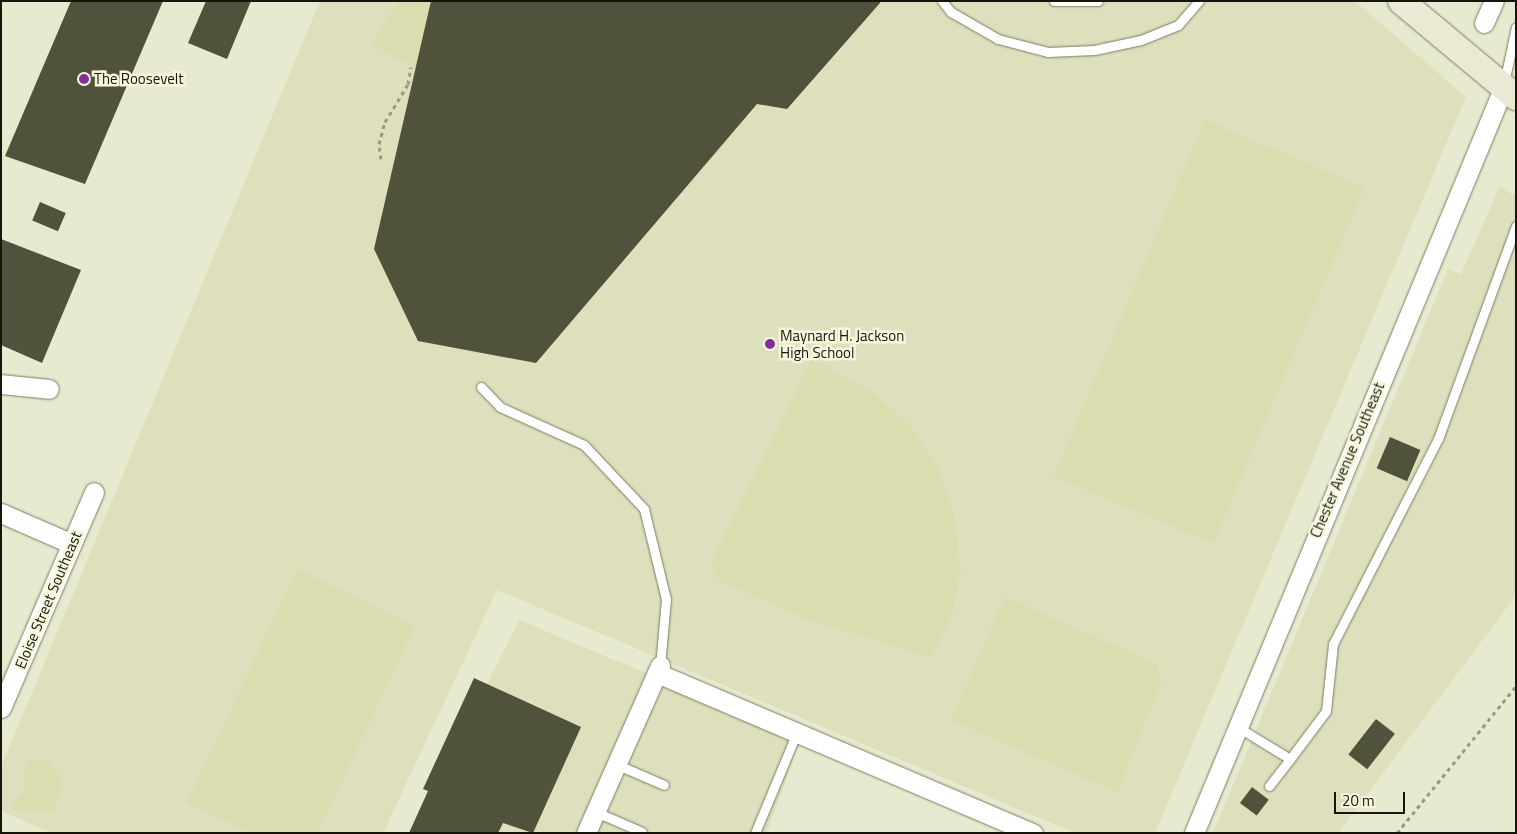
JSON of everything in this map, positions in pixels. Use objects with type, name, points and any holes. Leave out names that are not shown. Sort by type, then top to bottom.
[{"type":"street","points":[[1401,1],[1509,93]]},
{"type":"street","points":[[1484,23],[1494,1]]},
{"type":"street","name":"Chester Avenue Southeast","points":[[1194,833],[1236,726],[1509,93]]},
{"type":"street","points":[[1,384],[49,389]]},
{"type":"street","name":"Eloise Street Southeast","points":[[1,708],[94,492]]},
{"type":"street","points":[[1,513],[72,544]]},
{"type":"street","points":[[586,833],[659,670],[1033,833]]},
{"type":"lane","points":[[942,1],[951,12],[998,39],[1048,52],[1094,50],[1141,40],[1178,24],[1199,1]]},
{"type":"lane","points":[[1054,1],[1098,1]]},
{"type":"lane","points":[[1509,93],[1516,27]]},
{"type":"lane","points":[[1270,786],[1326,711],[1333,644],[1438,439],[1516,226]]},
{"type":"lane","points":[[481,387],[500,407],[584,445],[644,509],[666,599],[659,670]]},
{"type":"lane","points":[[1236,726],[1290,759]]},
{"type":"lane","points":[[755,833],[798,732]]},
{"type":"lane","points":[[618,765],[664,786]]},
{"type":"lane","points":[[596,812],[642,832]]},
{"type":"path","points":[[381,159],[379,144],[385,122],[408,84],[411,67]]},
{"type":"path","points":[[1397,833],[1516,686]]},
{"type":"shaded area","name":"Maynard H. Jackson High School","points":[[320,1],[1355,1],[1466,97],[1155,833],[1075,833],[497,590],[383,833],[53,833],[1,811],[1,767]]},
{"type":"shaded area","points":[[398,1],[505,1],[455,91],[372,44]]},
{"type":"shaded area","points":[[1205,120],[1364,188],[1213,544],[1054,476]]},
{"type":"shaded area","points":[[1500,186],[1516,197],[1516,595],[1338,833],[1213,833],[1448,269],[1461,274]]},
{"type":"shaded area","points":[[812,359],[872,391],[910,426],[937,465],[954,514],[961,570],[951,619],[931,658],[810,620],[718,580],[712,561]]},
{"type":"shaded area","points":[[297,569],[415,625],[318,833],[252,833],[187,803]]},
{"type":"shaded area","points":[[1005,597],[1157,664],[1161,683],[1117,792],[951,720]]},
{"type":"shaded area","points":[[519,620],[801,738],[767,833],[412,833]]},
{"type":"shaded area","points":[[31,760],[49,760],[64,784],[53,811],[15,812],[11,806],[25,790],[25,765]]},
{"type":"building","name":"The Roosevelt","points":[[71,1],[163,1],[85,184],[5,156]]},
{"type":"building","points":[[206,1],[251,1],[227,59],[188,43]]},
{"type":"building","points":[[431,1],[880,1],[880,3],[787,109],[757,104],[536,363],[418,341],[374,249]]},
{"type":"building","points":[[40,202],[66,213],[58,231],[32,220]]},
{"type":"building","points":[[1,239],[81,270],[42,363],[1,345]]},
{"type":"building","points":[[1390,437],[1420,450],[1407,481],[1377,468]]},
{"type":"building","points":[[474,678],[581,727],[533,833],[503,823],[498,833],[409,833],[428,791],[423,789]]},
{"type":"building","points":[[1376,719],[1395,734],[1367,769],[1348,754]]},
{"type":"building","points":[[1252,787],[1269,800],[1257,816],[1240,803]]},
{"type":"place","name":"The Roosevelt","points":[[84,79]]},
{"type":"place","name":"Maynard H. Jackson High School","points":[[770,344]]}]
